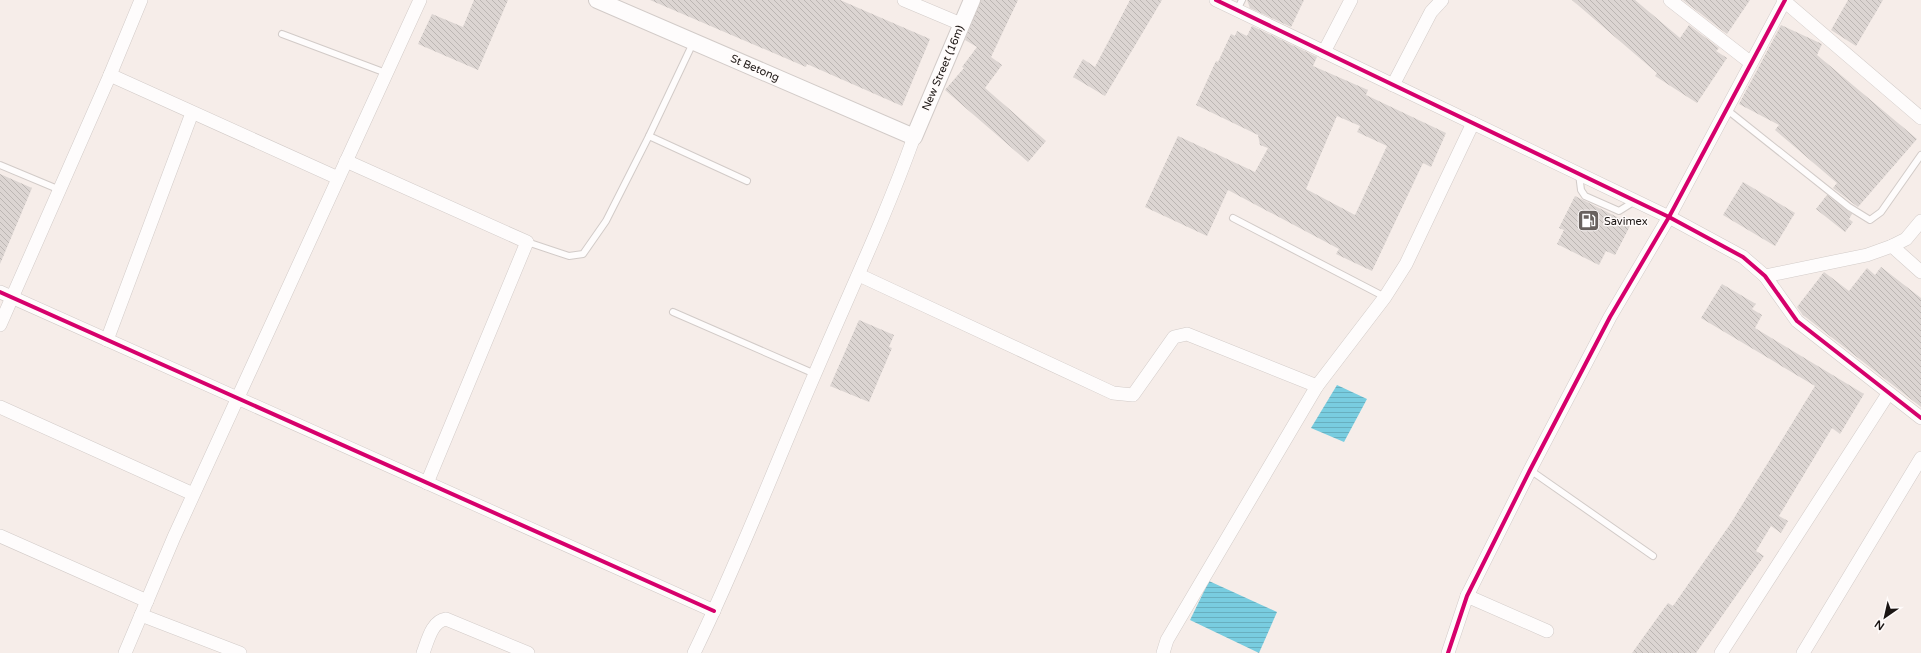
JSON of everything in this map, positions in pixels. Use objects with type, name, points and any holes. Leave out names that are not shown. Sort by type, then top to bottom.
[{"type":"street","points":[[0,325],[110,75],[141,0]]},
{"type":"street","points":[[125,653],[193,494],[420,0]]},
{"type":"street","name":"St Betong","points":[[597,0],[914,136]]},
{"type":"street","points":[[904,0],[961,24]]},
{"type":"street","name":"New Street (16m)","points":[[914,136],[972,0]]},
{"type":"street","points":[[1216,0],[1239,5],[1324,52],[1669,217],[1743,257],[1765,276],[1797,321],[1888,394],[1921,418]]},
{"type":"street","points":[[1324,52],[1351,0]]},
{"type":"street","points":[[1393,84],[1431,12],[1442,0]]},
{"type":"street","points":[[1670,0],[1751,62]]},
{"type":"street","points":[[1448,653],[1467,596],[1530,470],[1610,317],[1669,217],[1784,0],[1921,118]]},
{"type":"street","points":[[110,75],[338,178]]},
{"type":"street","points":[[107,340],[192,113]]},
{"type":"street","points":[[1162,653],[1167,640],[1317,386],[1385,297],[1406,264],[1473,123]]},
{"type":"street","points":[[694,653],[714,611],[814,374],[859,275],[914,136]]},
{"type":"street","points":[[346,161],[527,242],[427,483]]},
{"type":"street","points":[[1765,276],[1867,255],[1906,239],[1921,221]]},
{"type":"street","points":[[1892,246],[1921,272]]},
{"type":"street","points":[[859,275],[1113,393],[1133,395],[1174,336],[1187,334],[1317,386]]},
{"type":"street","points":[[0,292],[714,611]]},
{"type":"street","points":[[1721,653],[1888,394]]},
{"type":"street","points":[[0,407],[193,494]]},
{"type":"street","points":[[1803,653],[1921,458]]},
{"type":"street","points":[[0,536],[147,601]]},
{"type":"street","points":[[1467,596],[1547,631]]},
{"type":"street","points":[[141,615],[240,653]]},
{"type":"street","points":[[423,653],[435,625],[439,620],[446,618],[528,653]]},
{"type":"lane","points":[[282,34],[386,73]]},
{"type":"lane","points":[[527,242],[569,256],[583,254],[606,221],[694,42]]},
{"type":"lane","points":[[1726,109],[1850,207],[1870,220],[1881,212],[1921,155]]},
{"type":"lane","points":[[649,136],[747,181]]},
{"type":"lane","points":[[0,165],[60,190]]},
{"type":"lane","points":[[1232,218],[1385,297]]},
{"type":"lane","points":[[673,312],[814,374]]},
{"type":"lane","points":[[1530,470],[1653,556]]},
{"type":"water","points":[[1337,385],[1367,399],[1344,442],[1311,428]]},
{"type":"water","points":[[1209,581],[1277,612],[1259,653],[1190,620]]},
{"type":"building","points":[[474,0],[508,0],[478,70],[418,44],[432,14],[463,27]]},
{"type":"building","points":[[650,0],[840,0],[930,39],[902,106],[807,64],[806,67]]},
{"type":"building","points":[[981,0],[1018,0],[991,57],[1002,65],[985,88],[1046,141],[1028,162],[945,90],[964,68],[962,67],[977,47],[965,40]]},
{"type":"building","points":[[1130,0],[1162,0],[1105,96],[1073,77],[1083,59],[1095,67]]},
{"type":"building","points":[[1247,0],[1304,0],[1291,27],[1250,8]]},
{"type":"building","points":[[1572,0],[1635,0],[1680,38],[1689,25],[1719,48],[1716,51],[1727,58],[1697,103],[1655,76],[1657,73]]},
{"type":"building","points":[[1683,0],[1750,0],[1727,34]]},
{"type":"building","points":[[1848,0],[1883,0],[1856,46],[1831,30]]},
{"type":"building","points":[[1781,25],[1822,44],[1817,55],[1917,139],[1858,207],[1833,188],[1837,183],[1775,130],[1779,125],[1739,104]]},
{"type":"building","points":[[1252,26],[1317,57],[1313,66],[1368,90],[1366,95],[1446,133],[1431,167],[1423,163],[1372,271],[1336,254],[1339,249],[1228,190],[1207,236],[1145,207],[1178,136],[1255,172],[1268,148],[1260,145],[1258,135],[1196,105],[1216,61],[1218,62],[1231,34],[1235,36],[1237,31],[1247,36]],"holes":[[[1337,116],[1360,126],[1357,132],[1387,146],[1355,215],[1306,189]]]},
{"type":"building","points":[[0,174],[32,188],[0,264]]},
{"type":"building","points":[[1743,182],[1795,213],[1775,246],[1723,215]]},
{"type":"building","points":[[1827,195],[1852,214],[1849,219],[1853,222],[1845,232],[1816,209]]},
{"type":"building","points":[[1575,196],[1631,224],[1615,255],[1606,251],[1599,265],[1557,244],[1564,230],[1559,228]]},
{"type":"building","points":[[1881,267],[1921,298],[1921,407],[1803,315],[1797,307],[1824,272],[1849,291],[1867,268],[1875,275]]},
{"type":"building","points":[[1722,284],[1756,304],[1752,309],[1762,315],[1755,328],[1864,394],[1840,434],[1832,428],[1779,516],[1788,521],[1781,533],[1771,526],[1756,551],[1764,556],[1696,653],[1632,653],[1668,603],[1673,606],[1731,523],[1815,386],[1701,318]]},
{"type":"building","points":[[859,320],[894,335],[889,347],[892,348],[869,402],[830,386]]},
{"type":"cycle path","points":[[1216,0],[1669,217],[1743,257],[1765,276],[1797,321],[1921,418]]},
{"type":"cycle path","points":[[1448,653],[1467,596],[1530,470],[1610,317],[1669,217],[1785,0]]},
{"type":"cycle path","points":[[0,292],[714,611]]},
{"type":"place","name":"Savimex","points":[[1589,221]]}]
